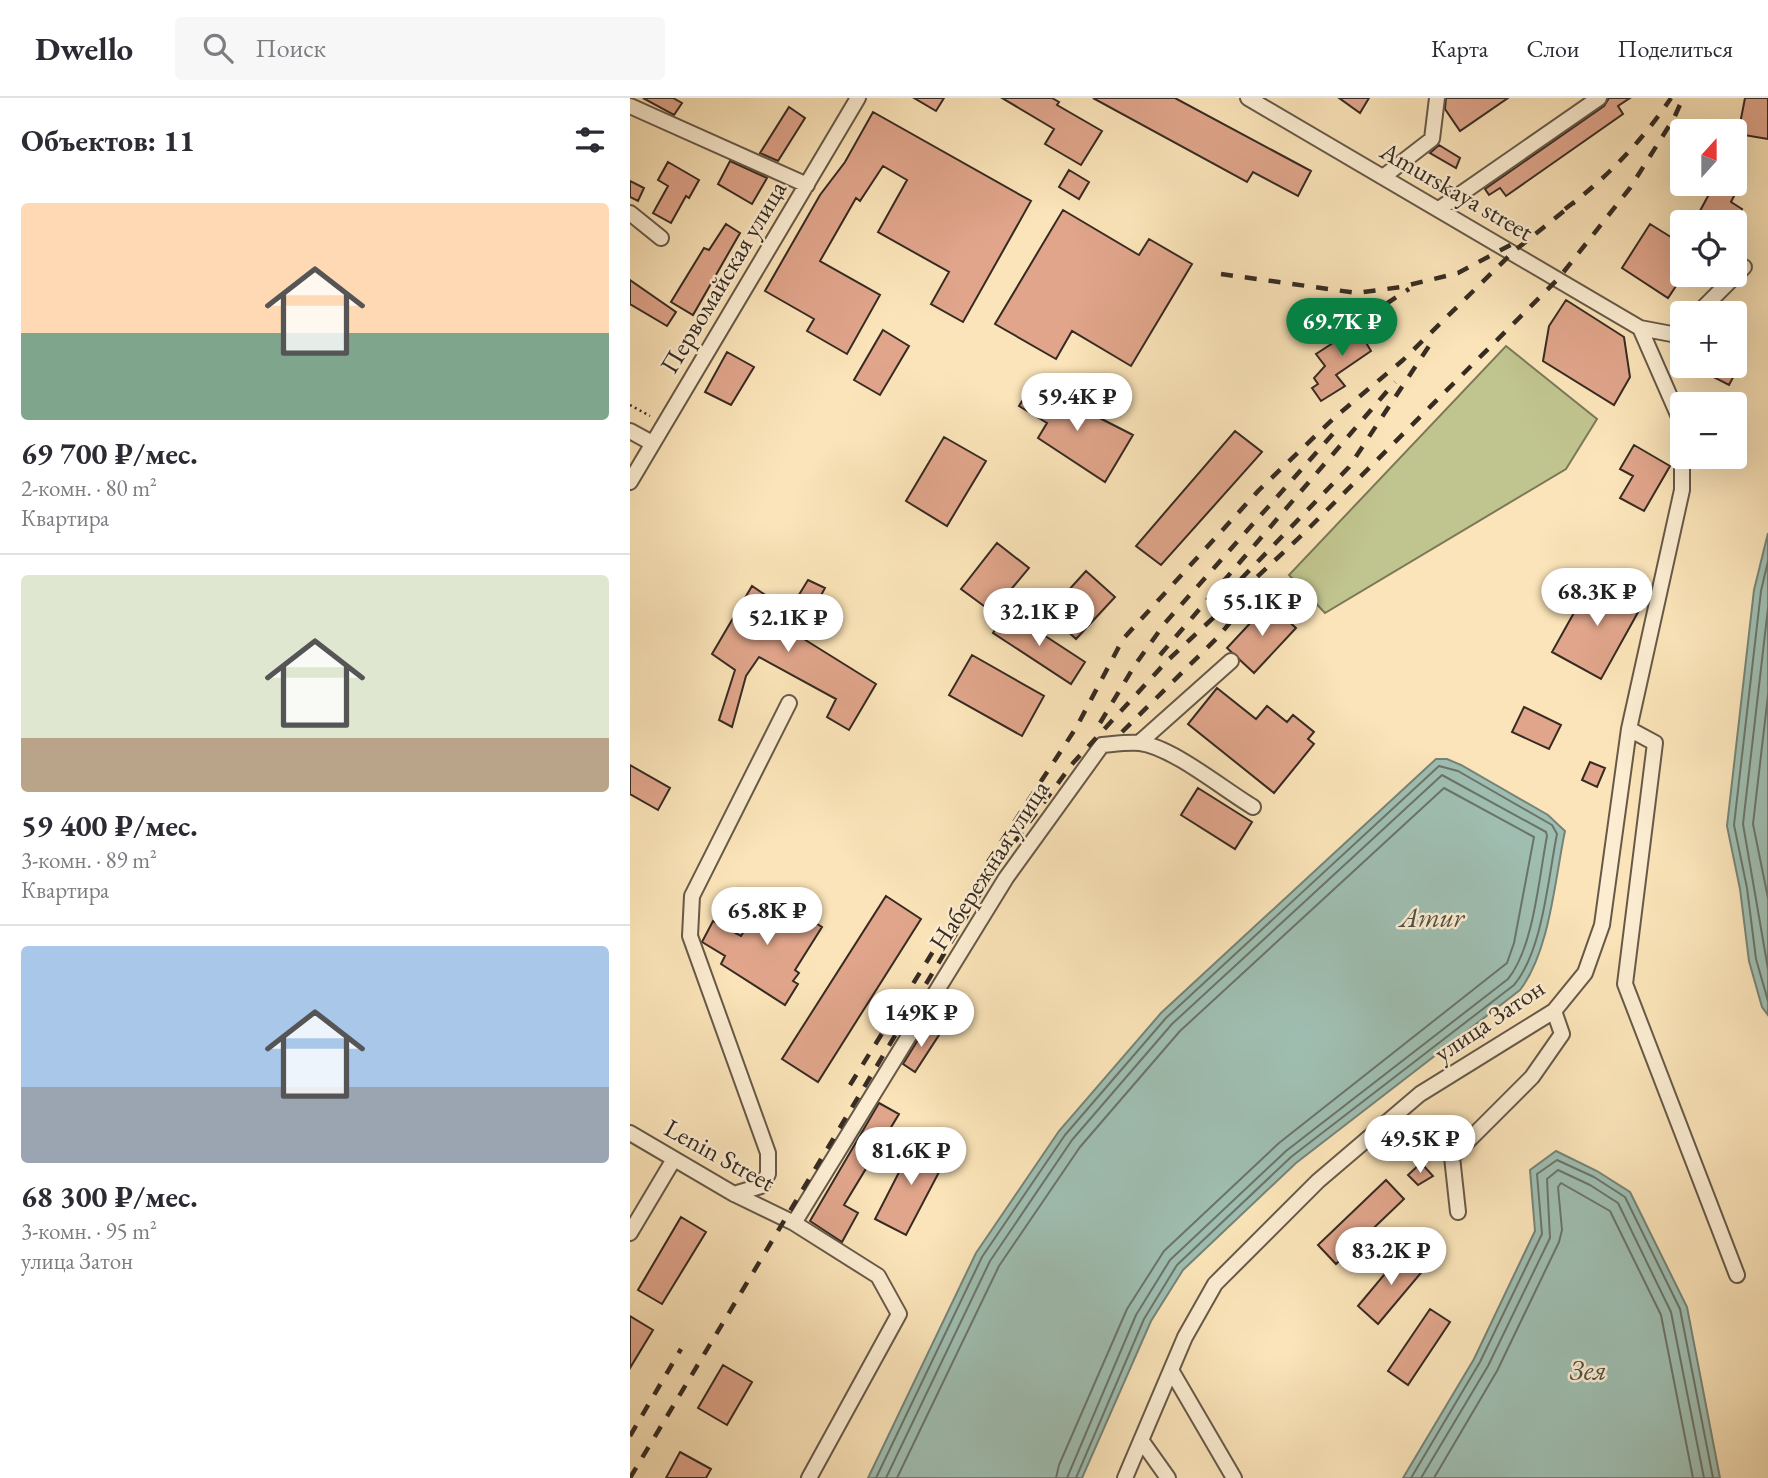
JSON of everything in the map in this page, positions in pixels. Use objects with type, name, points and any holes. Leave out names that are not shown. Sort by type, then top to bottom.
[{"type":"street","name":"Первомайская улица","points":[[630,482],[858,98]]},
{"type":"street","name":"Amurskaya street","points":[[1248,98],[1640,328],[1670,334]]},
{"type":"street","points":[[1383,177],[1432,139],[1437,98]]},
{"type":"street","points":[[1439,208],[1599,98]]},
{"type":"street","points":[[630,106],[807,185]]},
{"type":"street","points":[[630,213],[661,238]]},
{"type":"street","points":[[1710,301],[1724,287]]},
{"type":"street","points":[[1640,328],[1670,397]]},
{"type":"street","points":[[630,430],[652,443]]},
{"type":"street","name":"улица Затон","points":[[1125,1478],[1185,1337],[1215,1284],[1318,1181],[1420,1094],[1554,1011],[1585,973],[1602,925],[1629,729],[1682,490],[1682,469]]},
{"type":"street","points":[[1139,743],[1231,661]]},
{"type":"street","points":[[734,1194],[761,1186],[768,1174],[768,1153],[690,936],[692,896],[789,703]]},
{"type":"street","points":[[1629,729],[1655,743],[1625,984],[1737,1275]]},
{"type":"street","name":"Набережная улица","points":[[790,1221],[1006,878],[1079,773],[1102,745],[1139,743],[1170,752],[1193,770],[1252,807]]},
{"type":"street","points":[[1458,1212],[1452,1157],[1532,1077],[1562,1034],[1554,1011]]},
{"type":"street","name":"Lenin Street","points":[[630,1133],[734,1194],[790,1221],[878,1276],[899,1314],[810,1478]]},
{"type":"street","points":[[630,1233],[674,1159]]},
{"type":"street","points":[[1171,1370],[1234,1478]]},
{"type":"street","points":[[1141,1440],[1168,1478]]},
{"type":"path","points":[[630,405],[650,416]]},
{"type":"green space","points":[[1506,346],[1597,419],[1566,469],[1325,613],[1289,575]]},
{"type":"water","points":[[1768,533],[1768,1015],[1762,1007],[1749,961],[1740,889],[1727,826],[1754,590]]},
{"type":"water","name":"Amur","points":[[1436,759],[1447,759],[1461,765],[1548,815],[1565,831],[1545,935],[1530,974],[1520,990],[1296,1163],[1183,1270],[1151,1321],[1082,1478],[868,1478],[976,1253],[1059,1131],[1161,1013]]},
{"type":"water","name":"Зея","points":[[1556,1151],[1597,1171],[1630,1192],[1687,1307],[1720,1478],[1403,1478],[1474,1359],[1535,1231],[1530,1170]]},
{"type":"building","points":[[643,98],[673,98],[682,103],[674,115]]},
{"type":"building","points":[[914,98],[944,98],[936,111]]},
{"type":"building","points":[[1002,98],[1052,98],[1059,102],[1057,105],[1102,131],[1081,165],[1045,144],[1054,129]]},
{"type":"building","points":[[1093,98],[1175,98],[1311,171],[1298,196],[1253,172],[1247,182]]},
{"type":"building","points":[[1339,98],[1369,98],[1360,113]]},
{"type":"building","points":[[1446,98],[1508,98],[1460,131],[1445,109]]},
{"type":"building","points":[[1609,98],[1630,98],[1618,106],[1623,114],[1506,196],[1500,188],[1489,195],[1485,189],[1604,106]]},
{"type":"building","points":[[1745,98],[1768,98],[1768,139],[1747,136],[1747,119],[1741,119]]},
{"type":"building","points":[[789,107],[805,118],[778,161],[760,153]]},
{"type":"building","points":[[873,112],[1031,201],[963,322],[931,304],[949,272],[878,232],[907,180],[883,166],[860,201],[856,198],[820,261],[880,295],[847,354],[807,331],[814,319],[765,291],[820,195],[845,162]]},
{"type":"building","points":[[1439,145],[1460,158],[1456,168],[1430,153]]},
{"type":"building","points":[[730,161],[767,178],[752,204],[718,184]]},
{"type":"building","points":[[668,162],[699,180],[689,198],[686,196],[671,223],[653,213],[668,186],[658,180]]},
{"type":"building","points":[[1069,170],[1089,182],[1079,199],[1059,187]]},
{"type":"building","points":[[630,181],[644,188],[638,201],[630,197]]},
{"type":"building","points":[[1708,196],[1734,196],[1731,202],[1742,209],[1741,210],[1700,210]]},
{"type":"building","points":[[1063,210],[1139,255],[1149,239],[1192,264],[1131,366],[1072,331],[1056,359],[995,324]]},
{"type":"building","points":[[726,224],[740,233],[693,315],[671,302],[704,248],[709,250]]},
{"type":"building","points":[[1650,224],[1670,236],[1670,287],[1675,287],[1668,298],[1622,268]]},
{"type":"building","points":[[630,280],[676,312],[667,326],[630,304]]},
{"type":"building","points":[[1566,300],[1624,337],[1630,377],[1614,405],[1543,361],[1549,326]]},
{"type":"building","points":[[1366,317],[1378,329],[1365,341],[1371,351],[1336,375],[1345,386],[1321,401],[1312,388],[1318,384],[1314,378],[1325,366],[1316,354],[1356,328]]},
{"type":"building","points":[[883,330],[909,346],[880,395],[854,380]]},
{"type":"building","points":[[727,352],[754,367],[731,405],[705,392]]},
{"type":"building","points":[[1715,378],[1733,378],[1729,385]]},
{"type":"building","points":[[1033,384],[1133,435],[1105,482],[1038,438],[1047,423],[1019,406]]},
{"type":"building","points":[[1235,431],[1262,452],[1161,565],[1136,546]]},
{"type":"building","points":[[944,437],[986,461],[947,526],[906,501]]},
{"type":"building","points":[[1634,445],[1670,466],[1644,511],[1620,498],[1633,476],[1620,469]]},
{"type":"building","points":[[997,543],[1029,568],[992,612],[961,589]]},
{"type":"building","points":[[1086,571],[1115,597],[1076,639],[1048,613]]},
{"type":"building","points":[[1594,577],[1642,605],[1601,679],[1552,652]]},
{"type":"building","points":[[808,580],[825,588],[799,636],[876,684],[849,730],[827,717],[836,699],[759,657],[746,676],[732,727],[719,720],[735,670],[712,654],[752,586],[789,611]]},
{"type":"building","points":[[1269,603],[1296,628],[1254,673],[1227,648]]},
{"type":"building","points":[[1007,611],[1085,662],[1071,684],[993,633]]},
{"type":"building","points":[[972,655],[1044,696],[1022,736],[949,695]]},
{"type":"building","points":[[1217,688],[1256,719],[1267,706],[1287,722],[1293,715],[1314,732],[1308,739],[1314,744],[1274,793],[1188,724]]},
{"type":"building","points":[[1524,707],[1561,725],[1549,749],[1512,732]]},
{"type":"building","points":[[1590,762],[1605,768],[1597,787],[1582,780]]},
{"type":"building","points":[[630,765],[670,788],[658,810],[630,794]]},
{"type":"building","points":[[1198,788],[1252,822],[1235,849],[1181,815]]},
{"type":"building","points":[[768,893],[822,927],[795,970],[799,973],[793,981],[798,984],[785,1005],[721,964],[725,956],[702,942],[713,921],[741,936]]},
{"type":"building","points":[[886,896],[921,919],[818,1082],[782,1059]]},
{"type":"building","points":[[926,1027],[939,1035],[915,1072],[903,1064]]},
{"type":"building","points":[[879,1103],[899,1114],[844,1205],[858,1213],[842,1242],[810,1221]]},
{"type":"building","points":[[916,1139],[948,1155],[906,1235],[875,1219]]},
{"type":"building","points":[[1421,1163],[1433,1176],[1418,1185],[1408,1175]]},
{"type":"building","points":[[1386,1180],[1404,1199],[1336,1264],[1318,1245]]},
{"type":"building","points":[[681,1217],[706,1232],[662,1304],[638,1290]]},
{"type":"building","points":[[1404,1251],[1425,1268],[1378,1324],[1358,1306]]},
{"type":"building","points":[[1430,1309],[1450,1322],[1408,1385],[1388,1371]]},
{"type":"building","points":[[630,1316],[653,1330],[630,1368]]},
{"type":"building","points":[[723,1365],[752,1382],[727,1425],[698,1408]]},
{"type":"building","points":[[680,1452],[711,1469],[706,1478],[666,1478]]},
{"type":"railway","points":[[1565,209],[1623,158],[1671,98]]},
{"type":"railway","points":[[630,1478],[996,867],[1073,763],[1167,661],[1302,535],[1558,279],[1630,188],[1674,118],[1683,98]]},
{"type":"railway","points":[[988,862],[1076,728],[1123,639],[1259,490],[1334,418],[1403,360],[1513,252],[1574,203]]},
{"type":"railway","points":[[1221,274],[1357,293],[1401,287],[1458,273],[1516,242]]},
{"type":"railway","points":[[1370,322],[1386,304],[1409,289]]},
{"type":"railway","points":[[1241,579],[1349,467],[1435,337]]},
{"type":"railway","points":[[1160,655],[1395,382]]},
{"type":"railway","points":[[1100,723],[1135,665],[1165,623],[1340,426]]},
{"type":"railway","points":[[1122,732],[1218,637],[1262,584]]},
{"type":"railway","points":[[850,1085],[957,913]]},
{"type":"railway","points":[[630,1436],[681,1349]]}]
